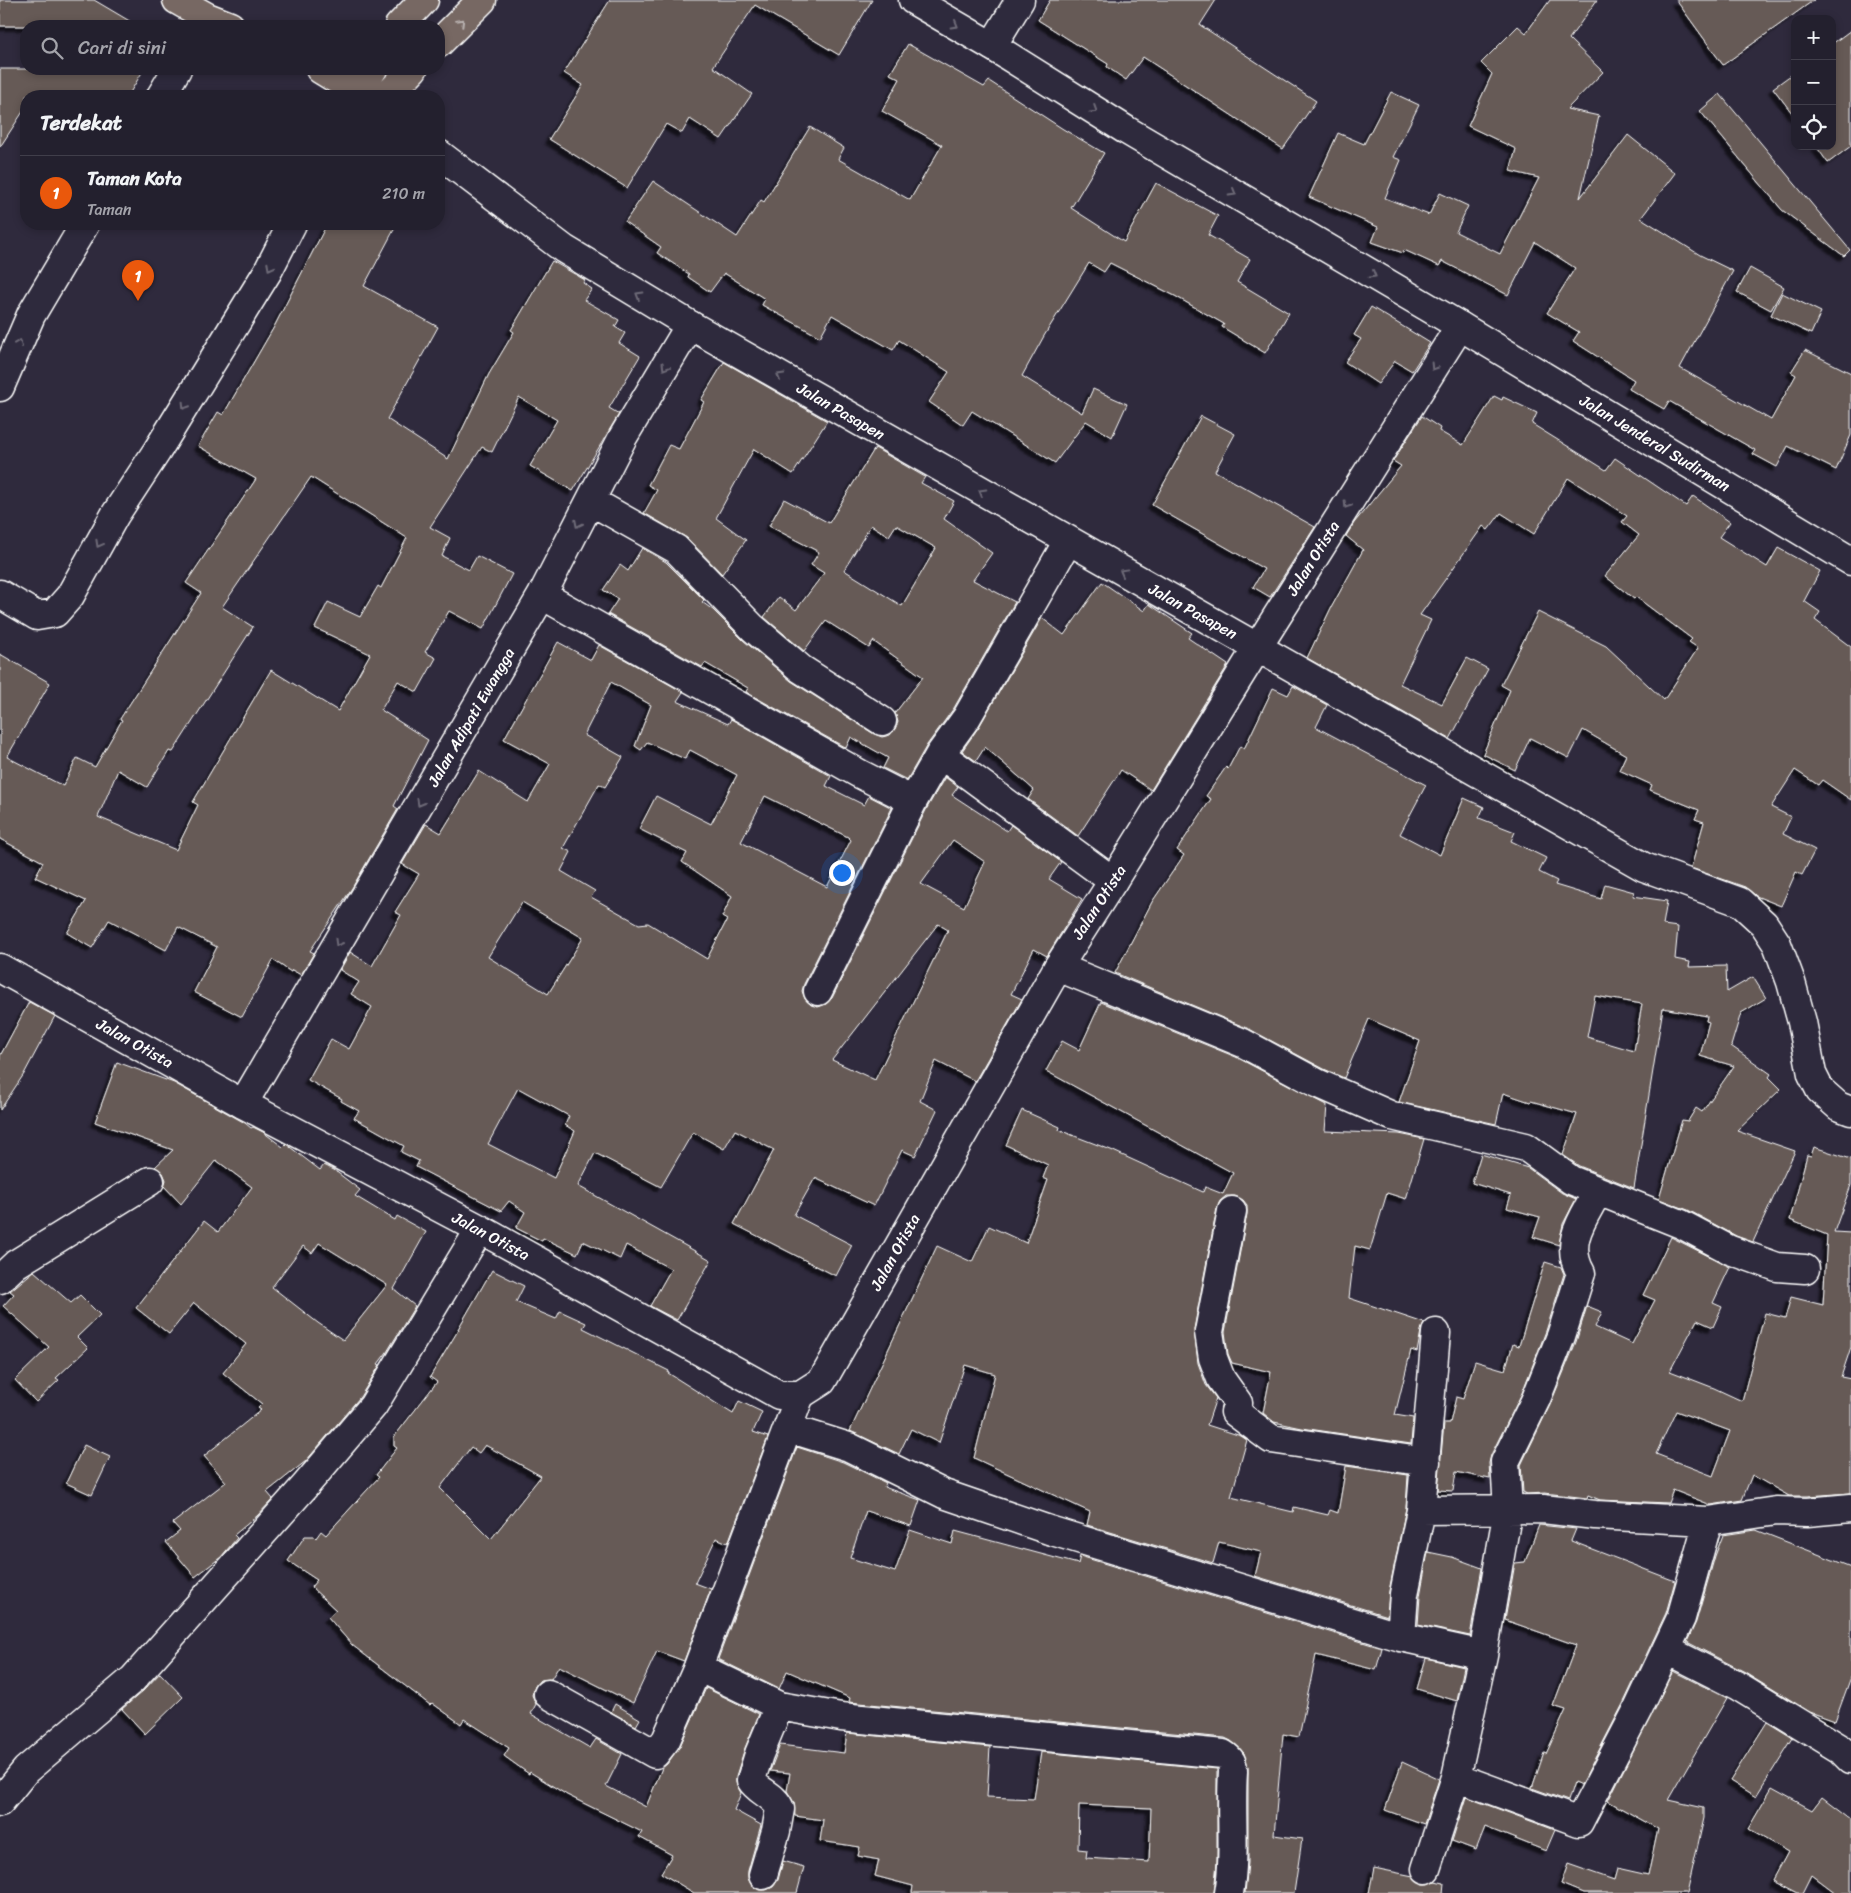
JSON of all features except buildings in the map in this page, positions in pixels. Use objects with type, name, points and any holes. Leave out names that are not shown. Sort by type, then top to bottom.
[{"type":"main road","points":[[177,0],[208,20]]},
{"type":"main road","points":[[404,20],[424,0]]},
{"type":"main road","points":[[445,37],[482,0]]},
{"type":"main road","points":[[329,75],[352,90]]},
{"type":"main road","points":[[362,90],[370,75]]},
{"type":"main road","points":[[393,90],[407,75]]},
{"type":"street","name":"Jalan Jenderal Sudirman","points":[[913,0],[992,46],[1126,130],[1460,326],[1851,561]]},
{"type":"street","points":[[992,46],[1020,0]]},
{"type":"street","points":[[165,90],[173,75]]},
{"type":"street","name":"Jalan Pasapen","points":[[445,159],[564,249],[690,325],[1644,867],[1740,902],[1764,924],[1778,944],[1802,1022],[1812,1074],[1820,1090],[1838,1106],[1851,1111]]},
{"type":"street","points":[[0,387],[31,315],[81,230]]},
{"type":"street","points":[[0,594],[37,616],[55,614],[70,596],[115,514],[157,451],[268,272],[289,230]]},
{"type":"street","name":"Jalan Adipati Ewangga","points":[[243,1104],[542,595],[623,437],[690,325]]},
{"type":"street","name":"Jalan Otista","points":[[0,968],[243,1104],[480,1229],[780,1395],[800,1395],[822,1381],[1058,967],[1460,326]]},
{"type":"street","points":[[591,501],[676,549],[753,628],[780,651],[801,668],[882,721]]},
{"type":"street","points":[[818,991],[913,801],[940,754],[967,717],[1068,541]]},
{"type":"street","points":[[542,595],[860,774],[913,801]]},
{"type":"street","points":[[940,754],[1113,881]]},
{"type":"street","points":[[1058,967],[1243,1043],[1317,1083],[1392,1116],[1526,1147],[1572,1180],[1682,1224],[1730,1250],[1777,1267],[1805,1269]]},
{"type":"street","points":[[0,1279],[16,1264],[150,1181]]},
{"type":"street","points":[[1426,1869],[1456,1778],[1483,1655],[1508,1509],[1505,1462],[1536,1399],[1561,1336],[1581,1273],[1574,1260],[1575,1235],[1598,1191]]},
{"type":"street","points":[[1232,1211],[1209,1332],[1213,1358],[1221,1379],[1238,1403],[1235,1412],[1271,1439],[1426,1462]]},
{"type":"street","points":[[0,1802],[26,1770],[133,1680],[305,1486],[372,1406],[480,1229]]},
{"type":"street","points":[[1401,1637],[1404,1594],[1421,1510],[1436,1333]]},
{"type":"street","points":[[548,1694],[654,1754],[666,1740],[698,1667],[800,1395]]},
{"type":"street","points":[[788,1428],[849,1447],[944,1494],[1049,1530],[1401,1637],[1483,1655]]},
{"type":"street","points":[[1421,1510],[1543,1509],[1595,1515],[1708,1521],[1776,1511],[1807,1512],[1851,1508]]},
{"type":"street","points":[[1456,1778],[1579,1822],[1638,1709],[1682,1618],[1708,1521]]},
{"type":"street","points":[[1666,1650],[1738,1686],[1841,1750],[1851,1759]]},
{"type":"street","points":[[698,1667],[780,1706],[842,1717],[1223,1754],[1232,1763],[1233,1772],[1231,1829],[1233,1871],[1229,1893]]},
{"type":"street","points":[[763,1876],[776,1831],[780,1806],[756,1787],[752,1780],[759,1754],[780,1706]]},
{"type":"place","name":"Taman Kota","points":[[138,301]]}]
